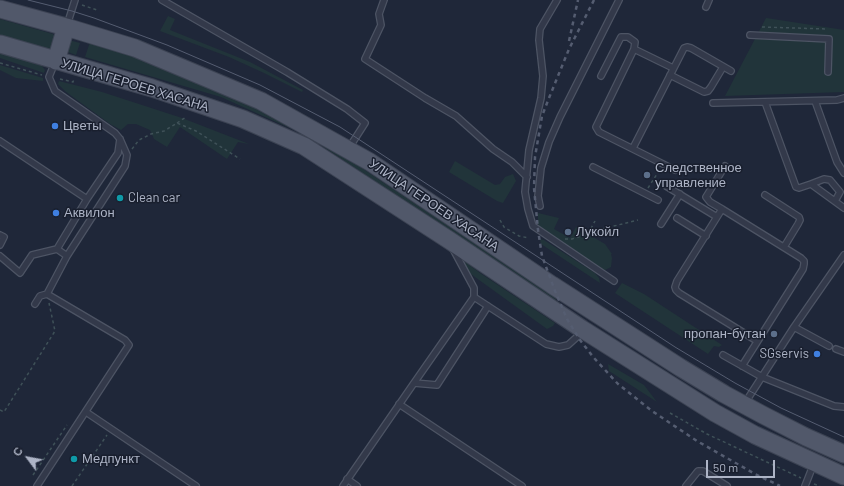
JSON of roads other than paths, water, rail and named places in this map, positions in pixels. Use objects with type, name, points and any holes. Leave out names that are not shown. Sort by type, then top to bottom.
[{"type":"main road","name":"УЛИЦА ГЕРОЕВ ХАСАНА","points":[[0,9],[135,48],[261,101],[349,149],[681,368],[744,405],[806,437],[844,454]]},
{"type":"main road","points":[[56,61],[66,27]]},
{"type":"main road","name":"УЛИЦА ГЕРОЕВ ХАСАНА","points":[[0,44],[152,88],[243,119],[304,146],[449,240],[582,329],[715,414],[755,435],[844,476]]},
{"type":"lane","points":[[66,27],[75,0]]},
{"type":"lane","points":[[162,0],[282,68],[347,109],[365,123],[349,149]]},
{"type":"lane","points":[[384,0],[379,14],[380,25],[365,59],[425,98],[456,116],[493,149],[512,162],[527,177]]},
{"type":"lane","points":[[556,0],[540,29],[539,40],[544,76],[541,98],[529,150],[525,192],[533,226],[614,281]]},
{"type":"lane","points":[[540,206],[538,196],[541,168],[549,142],[618,0]]},
{"type":"lane","points":[[706,7],[709,0]]},
{"type":"lane","points":[[750,35],[829,39],[828,72]]},
{"type":"lane","points":[[601,76],[622,37],[628,37],[635,42],[634,49],[596,127],[600,132],[675,170]]},
{"type":"lane","points":[[632,148],[684,48],[687,47],[731,71]]},
{"type":"lane","points":[[634,49],[673,68]]},
{"type":"lane","points":[[35,304],[40,296],[47,294],[67,256],[125,166],[127,155],[120,139],[115,133],[56,92],[49,77],[56,61]]},
{"type":"lane","points":[[670,75],[704,92],[711,88],[723,67]]},
{"type":"lane","points":[[713,103],[815,101],[837,100],[844,98]]},
{"type":"lane","points":[[815,101],[837,162],[844,173]]},
{"type":"lane","points":[[764,102],[794,184],[799,188],[824,179],[830,180],[840,192],[835,201]]},
{"type":"lane","points":[[0,256],[20,273],[32,255],[57,249],[87,199],[118,153],[120,139]]},
{"type":"lane","points":[[0,141],[87,199]]},
{"type":"lane","points":[[725,166],[706,197],[710,202],[784,247],[804,261],[803,269],[742,366]]},
{"type":"lane","points":[[593,167],[658,200]]},
{"type":"lane","points":[[811,184],[844,208]]},
{"type":"lane","points":[[666,186],[717,218]]},
{"type":"lane","points":[[661,224],[680,194]]},
{"type":"lane","points":[[765,195],[799,217],[800,220],[798,224],[784,247]]},
{"type":"lane","points":[[722,209],[677,281],[675,287],[676,290],[758,341]]},
{"type":"lane","points":[[678,218],[706,236]]},
{"type":"lane","points":[[0,234],[4,237],[0,244]]},
{"type":"lane","points":[[343,486],[474,297],[474,288],[449,240]]},
{"type":"lane","points":[[57,249],[67,256]]},
{"type":"lane","points":[[744,405],[794,327],[844,254]]},
{"type":"lane","points":[[37,486],[129,345],[124,340],[47,294]]},
{"type":"lane","points":[[474,297],[546,344],[559,347],[568,345],[578,336],[582,329]]},
{"type":"lane","points":[[414,383],[437,385],[488,306]]},
{"type":"lane","points":[[794,327],[829,346]]},
{"type":"lane","points":[[836,349],[844,352]]},
{"type":"lane","points":[[723,355],[762,376],[834,406],[844,406]]},
{"type":"lane","points":[[399,404],[522,486]]},
{"type":"lane","points":[[86,412],[196,486]]},
{"type":"lane","points":[[806,483],[814,463]]},
{"type":"lane","points":[[686,486],[698,471],[704,471],[727,486]]},
{"type":"lane","points":[[347,479],[357,486]]},
{"type":"tram line","points":[[28,0],[94,18],[167,45],[260,85],[340,127],[675,347],[735,383],[781,408],[844,437]]},
{"type":"railway","points":[[569,41],[578,0]]},
{"type":"railway","points":[[594,0],[569,49],[542,116],[535,157],[534,188],[538,230],[542,256],[555,291],[567,319],[580,340],[618,384],[652,411],[697,441],[755,474],[780,486]]},
{"type":"place","name":"Цветы","points":[[55,126]]},
{"type":"place","name":"Следственное управление","points":[[647,175]]},
{"type":"place","name":"Clean car","points":[[120,198]]},
{"type":"place","name":"Аквилон","points":[[56,213]]},
{"type":"place","name":"Лукойл","points":[[568,232]]},
{"type":"place","name":"пропан-бутан","points":[[774,334]]},
{"type":"place","name":"SGservis","points":[[817,354]]},
{"type":"place","name":"Медпункт","points":[[74,459]]}]
